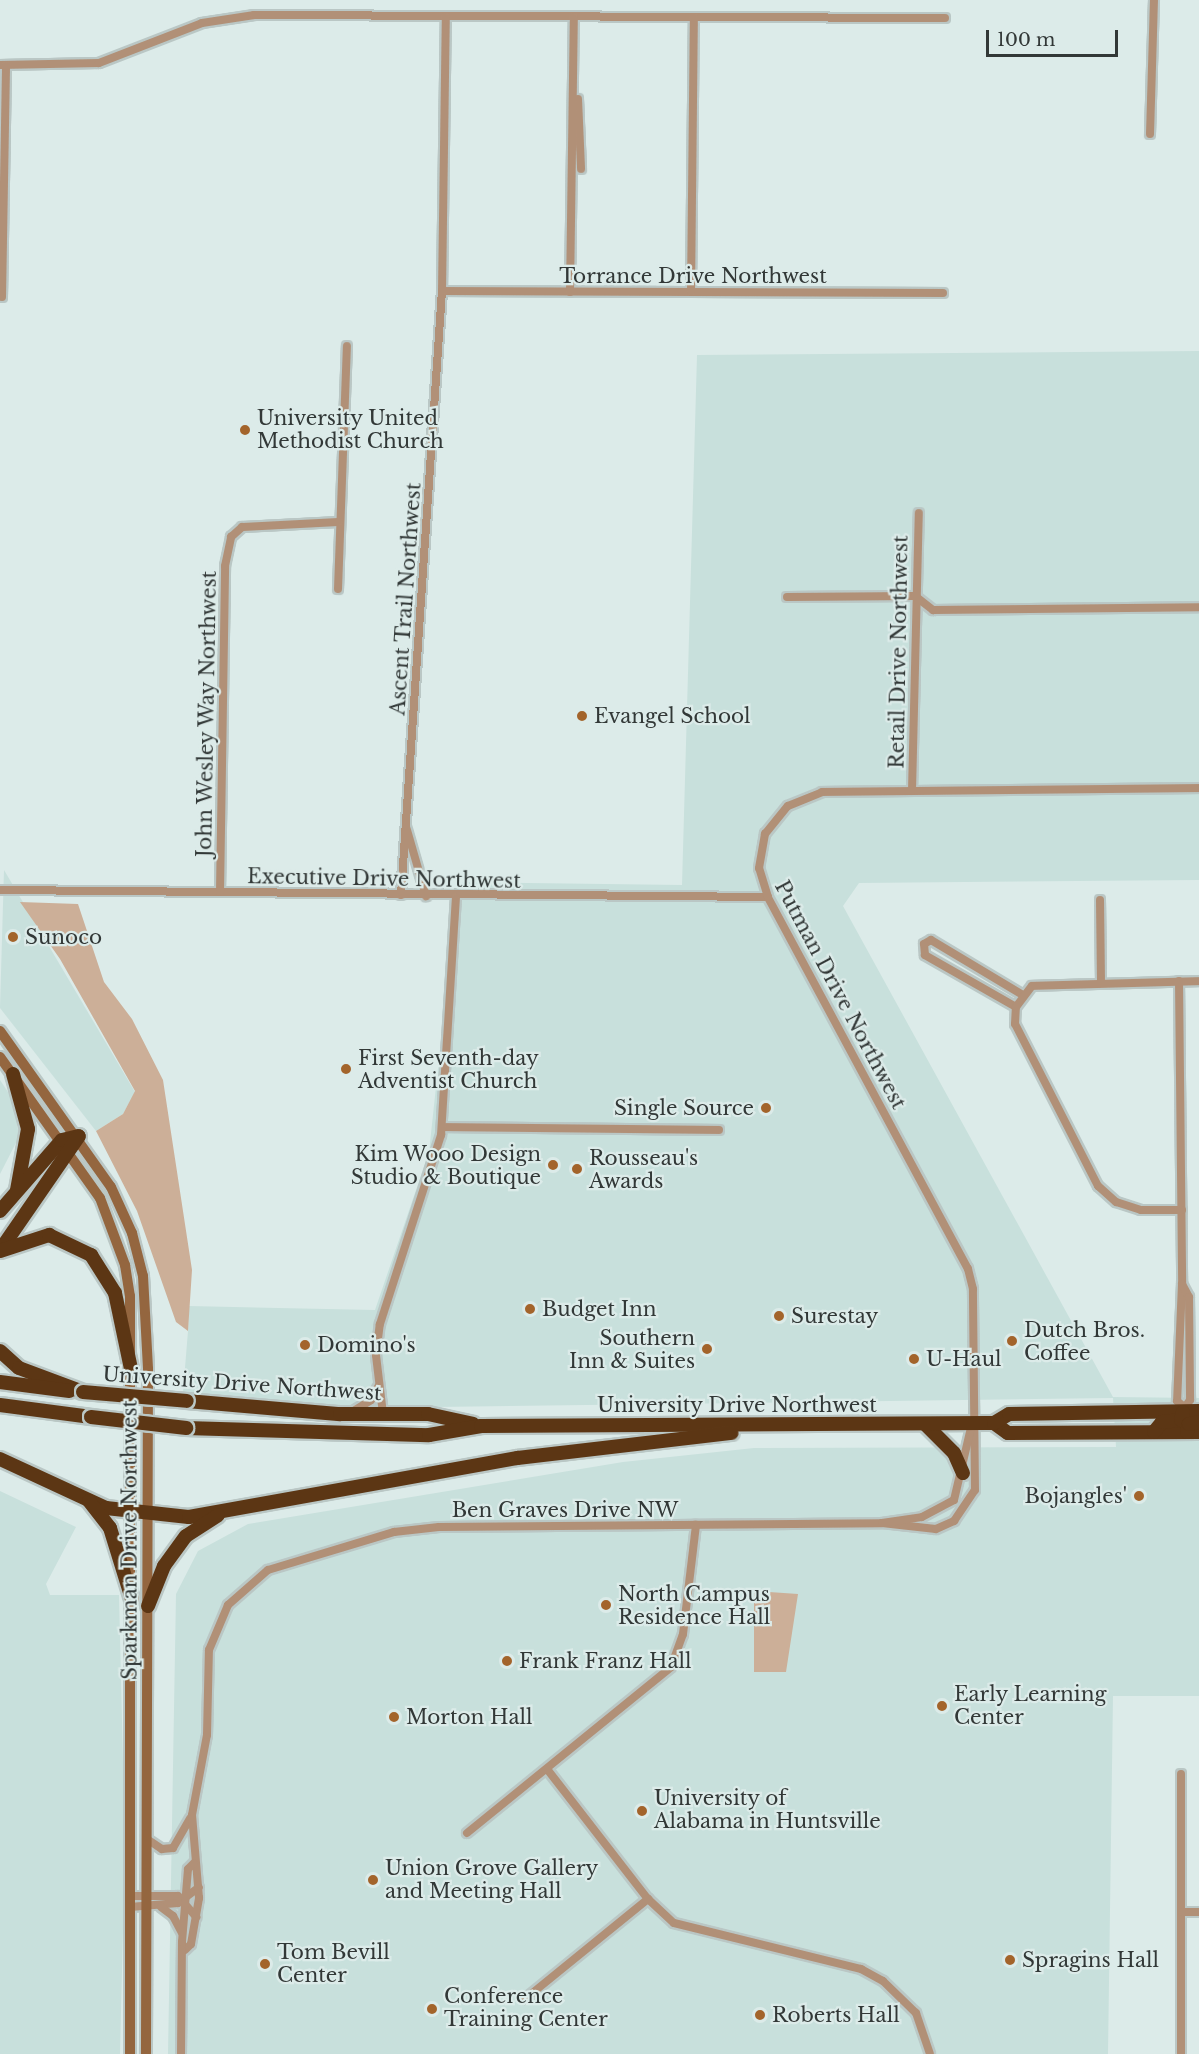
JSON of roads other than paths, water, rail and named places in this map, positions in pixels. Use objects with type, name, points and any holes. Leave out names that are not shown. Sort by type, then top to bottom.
[{"type":"highway","points":[[13,1074],[28,1129],[17,1190]]},
{"type":"highway","points":[[0,1211],[62,1140],[79,1136]]},
{"type":"highway","points":[[0,1251],[70,1153],[79,1136]]},
{"type":"highway","points":[[0,1251],[49,1235],[91,1255],[115,1293],[132,1374]]},
{"type":"highway","points":[[0,1351],[19,1368],[83,1392]]},
{"type":"highway","name":"University Drive Northwest","points":[[0,1382],[83,1392],[347,1414],[428,1414],[481,1426]]},
{"type":"highway","name":"University Drive Northwest","points":[[0,1405],[186,1428],[262,1434],[429,1435],[481,1426],[994,1423],[1009,1414],[1183,1409],[1199,1412]]},
{"type":"highway","points":[[1154,1432],[1162,1422],[1181,1420],[1183,1409]]},
{"type":"highway","points":[[262,1434],[286,1427],[370,1427],[383,1414]]},
{"type":"highway","points":[[1193,1432],[1189,1424],[1199,1422]]},
{"type":"highway","name":"University Drive Northwest","points":[[994,1423],[1008,1433],[1193,1432]]},
{"type":"highway","points":[[925,1424],[954,1454],[963,1473]]},
{"type":"highway","points":[[0,1460],[106,1508],[147,1509],[189,1517],[542,1455],[818,1425]]},
{"type":"highway","points":[[87,1499],[111,1528],[132,1599]]},
{"type":"highway","points":[[148,1606],[164,1566],[186,1536],[225,1510]]},
{"type":"main road","name":"Sparkman Drive Northwest","points":[[0,1031],[79,1136],[132,1233],[143,1276],[148,1606],[146,2054]]},
{"type":"main road","name":"Sparkman Drive Northwest","points":[[0,1057],[62,1140],[100,1198],[125,1265],[132,1374],[130,2054]]},
{"type":"street","points":[[1150,134],[1154,0]]},
{"type":"street","points":[[2,297],[3,65],[99,63],[202,22],[235,16],[945,18]]},
{"type":"street","name":"Ascent Trail Northwest","points":[[400,895],[442,291],[446,16]]},
{"type":"street","points":[[574,17],[581,169]]},
{"type":"street","points":[[570,292],[574,17]]},
{"type":"street","points":[[691,292],[694,17]]},
{"type":"street","name":"Torrance Drive Northwest","points":[[442,291],[943,293]]},
{"type":"street","points":[[338,589],[347,346]]},
{"type":"street","name":"Retail Drive Northwest","points":[[912,791],[915,596],[919,513]]},
{"type":"street","name":"John Wesley Way Northwest","points":[[220,892],[225,566],[231,537],[242,527],[339,522]]},
{"type":"street","points":[[787,597],[915,596],[933,609],[1199,607]]},
{"type":"street","name":"Putman Drive Northwest","points":[[972,1423],[973,1289],[968,1269],[768,897],[759,854],[765,834],[788,806],[822,792],[1199,788]]},
{"type":"street","points":[[406,825],[426,896]]},
{"type":"street","name":"Executive Drive Northwest","points":[[0,890],[456,897],[768,897]]},
{"type":"street","points":[[383,1414],[378,1386],[380,1324],[442,1127],[456,897]]},
{"type":"street","points":[[1100,900],[1101,983]]},
{"type":"street","points":[[1016,1007],[925,955],[924,944],[930,940],[1023,995]]},
{"type":"street","points":[[1179,981],[1182,1284],[1177,1401],[1183,1409],[1190,1400],[1189,1297],[1182,1284]]},
{"type":"street","points":[[1182,1210],[1142,1210],[1116,1202],[1098,1186],[1028,1058],[1015,1024],[1016,1007],[1023,995],[1049,982],[1199,981]]},
{"type":"street","points":[[442,1127],[719,1130]]},
{"type":"street","points":[[347,1414],[371,1400],[378,1386]]},
{"type":"street","points":[[882,1523],[942,1510],[954,1500],[963,1473],[964,1441],[972,1423]]},
{"type":"street","points":[[696,1525],[882,1523],[936,1529],[968,1508],[977,1468],[972,1423]]},
{"type":"street","name":"Ben Graves Drive NW","points":[[185,1950],[197,1918],[199,1887],[194,1863],[192,1815],[207,1735],[209,1650],[228,1605],[268,1570],[394,1532],[439,1527],[696,1525],[683,1634],[671,1667],[467,1833]]},
{"type":"street","points":[[547,1768],[648,1899],[684,1928],[835,1962],[883,1981],[916,2013],[930,2054]]},
{"type":"street","points":[[1181,1774],[1181,2054]]},
{"type":"street","points":[[147,1839],[162,1850],[173,1848],[192,1815]]},
{"type":"street","name":"Ben Graves Drive NW","points":[[181,2054],[185,1950],[182,1935],[188,1869],[194,1863]]},
{"type":"street","points":[[161,1907],[186,1899],[199,1887]]},
{"type":"street","points":[[130,1896],[161,1907],[174,1916],[182,1935]]},
{"type":"street","points":[[130,1907],[147,1901],[186,1899]]},
{"type":"street","points":[[186,1899],[197,1918]]},
{"type":"street","points":[[525,1999],[648,1899]]},
{"type":"street","points":[[1182,1912],[1199,1912]]},
{"type":"place","name":"University United Methodist Church","points":[[245,430]]},
{"type":"place","name":"Evangel School","points":[[582,716]]},
{"type":"place","name":"Sunoco","points":[[13,937]]},
{"type":"place","name":"First Seventh-day Adventist Church","points":[[346,1069]]},
{"type":"place","name":"Single Source","points":[[766,1108]]},
{"type":"place","name":"Kim Wooo Design Studio & Boutique","points":[[553,1165]]},
{"type":"place","name":"Rousseau's Awards","points":[[577,1169]]},
{"type":"place","name":"Budget Inn","points":[[530,1309]]},
{"type":"place","name":"Surestay","points":[[779,1316]]},
{"type":"place","name":"Dutch Bros. Coffee","points":[[1012,1341]]},
{"type":"place","name":"Domino's","points":[[305,1345]]},
{"type":"place","name":"Southern Inn & Suites","points":[[707,1349]]},
{"type":"place","name":"U-Haul","points":[[914,1359]]},
{"type":"place","name":"Bojangles'","points":[[1139,1496]]},
{"type":"place","name":"North Campus Residence Hall","points":[[606,1605]]},
{"type":"place","name":"Frank Franz Hall","points":[[507,1661]]},
{"type":"place","name":"Early Learning Center","points":[[942,1706]]},
{"type":"place","name":"Morton Hall","points":[[394,1717]]},
{"type":"place","name":"University of Alabama in Huntsville","points":[[642,1811]]},
{"type":"place","name":"Union Grove Gallery and Meeting Hall","points":[[373,1880]]},
{"type":"place","name":"Spragins Hall","points":[[1010,1960]]},
{"type":"place","name":"Tom Bevill Center","points":[[265,1964]]},
{"type":"place","name":"Conference Training Center","points":[[432,2009]]},
{"type":"place","name":"Roberts Hall","points":[[760,2015]]}]
